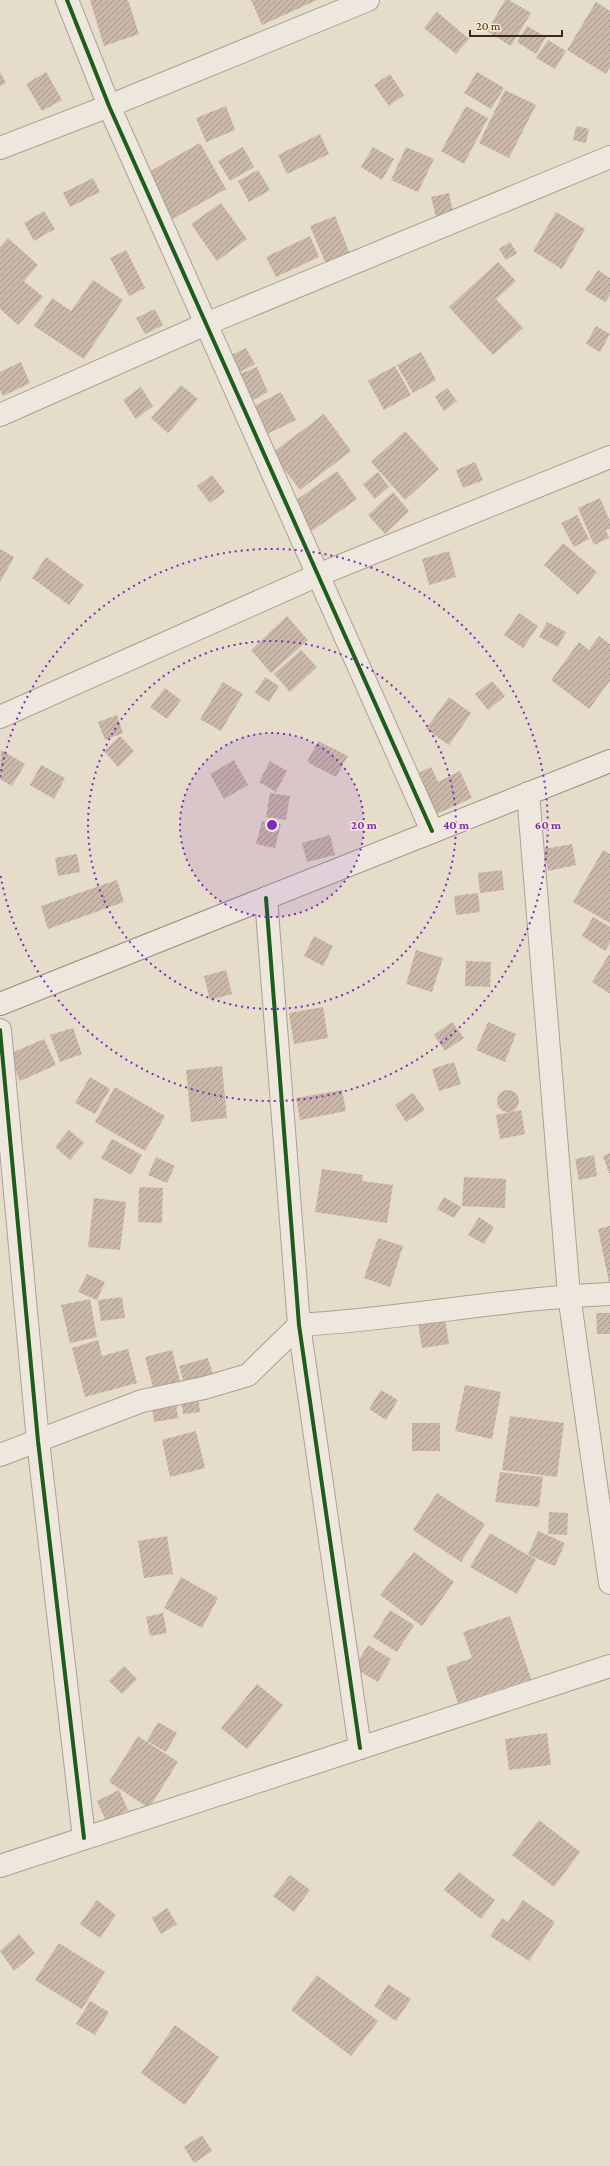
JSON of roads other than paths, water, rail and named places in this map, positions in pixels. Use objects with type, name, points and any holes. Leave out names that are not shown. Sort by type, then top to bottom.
[{"type":"street","points":[[67,0],[109,106],[432,831]]},
{"type":"street","points":[[0,148],[109,106],[368,0]]},
{"type":"street","points":[[0,415],[206,324],[610,157]]},
{"type":"street","points":[[0,717],[318,575],[610,457]]},
{"type":"street","points":[[0,1004],[610,761]]},
{"type":"street","points":[[528,793],[569,1295],[610,1583]]},
{"type":"street","points":[[266,898],[299,1325],[360,1748]]},
{"type":"street","points":[[0,1030],[38,1442],[84,1838]]},
{"type":"street","points":[[0,1455],[38,1442],[142,1401],[204,1388],[248,1375],[299,1325],[364,1321],[569,1295],[610,1294]]},
{"type":"street","points":[[0,1866],[610,1666]]}]
